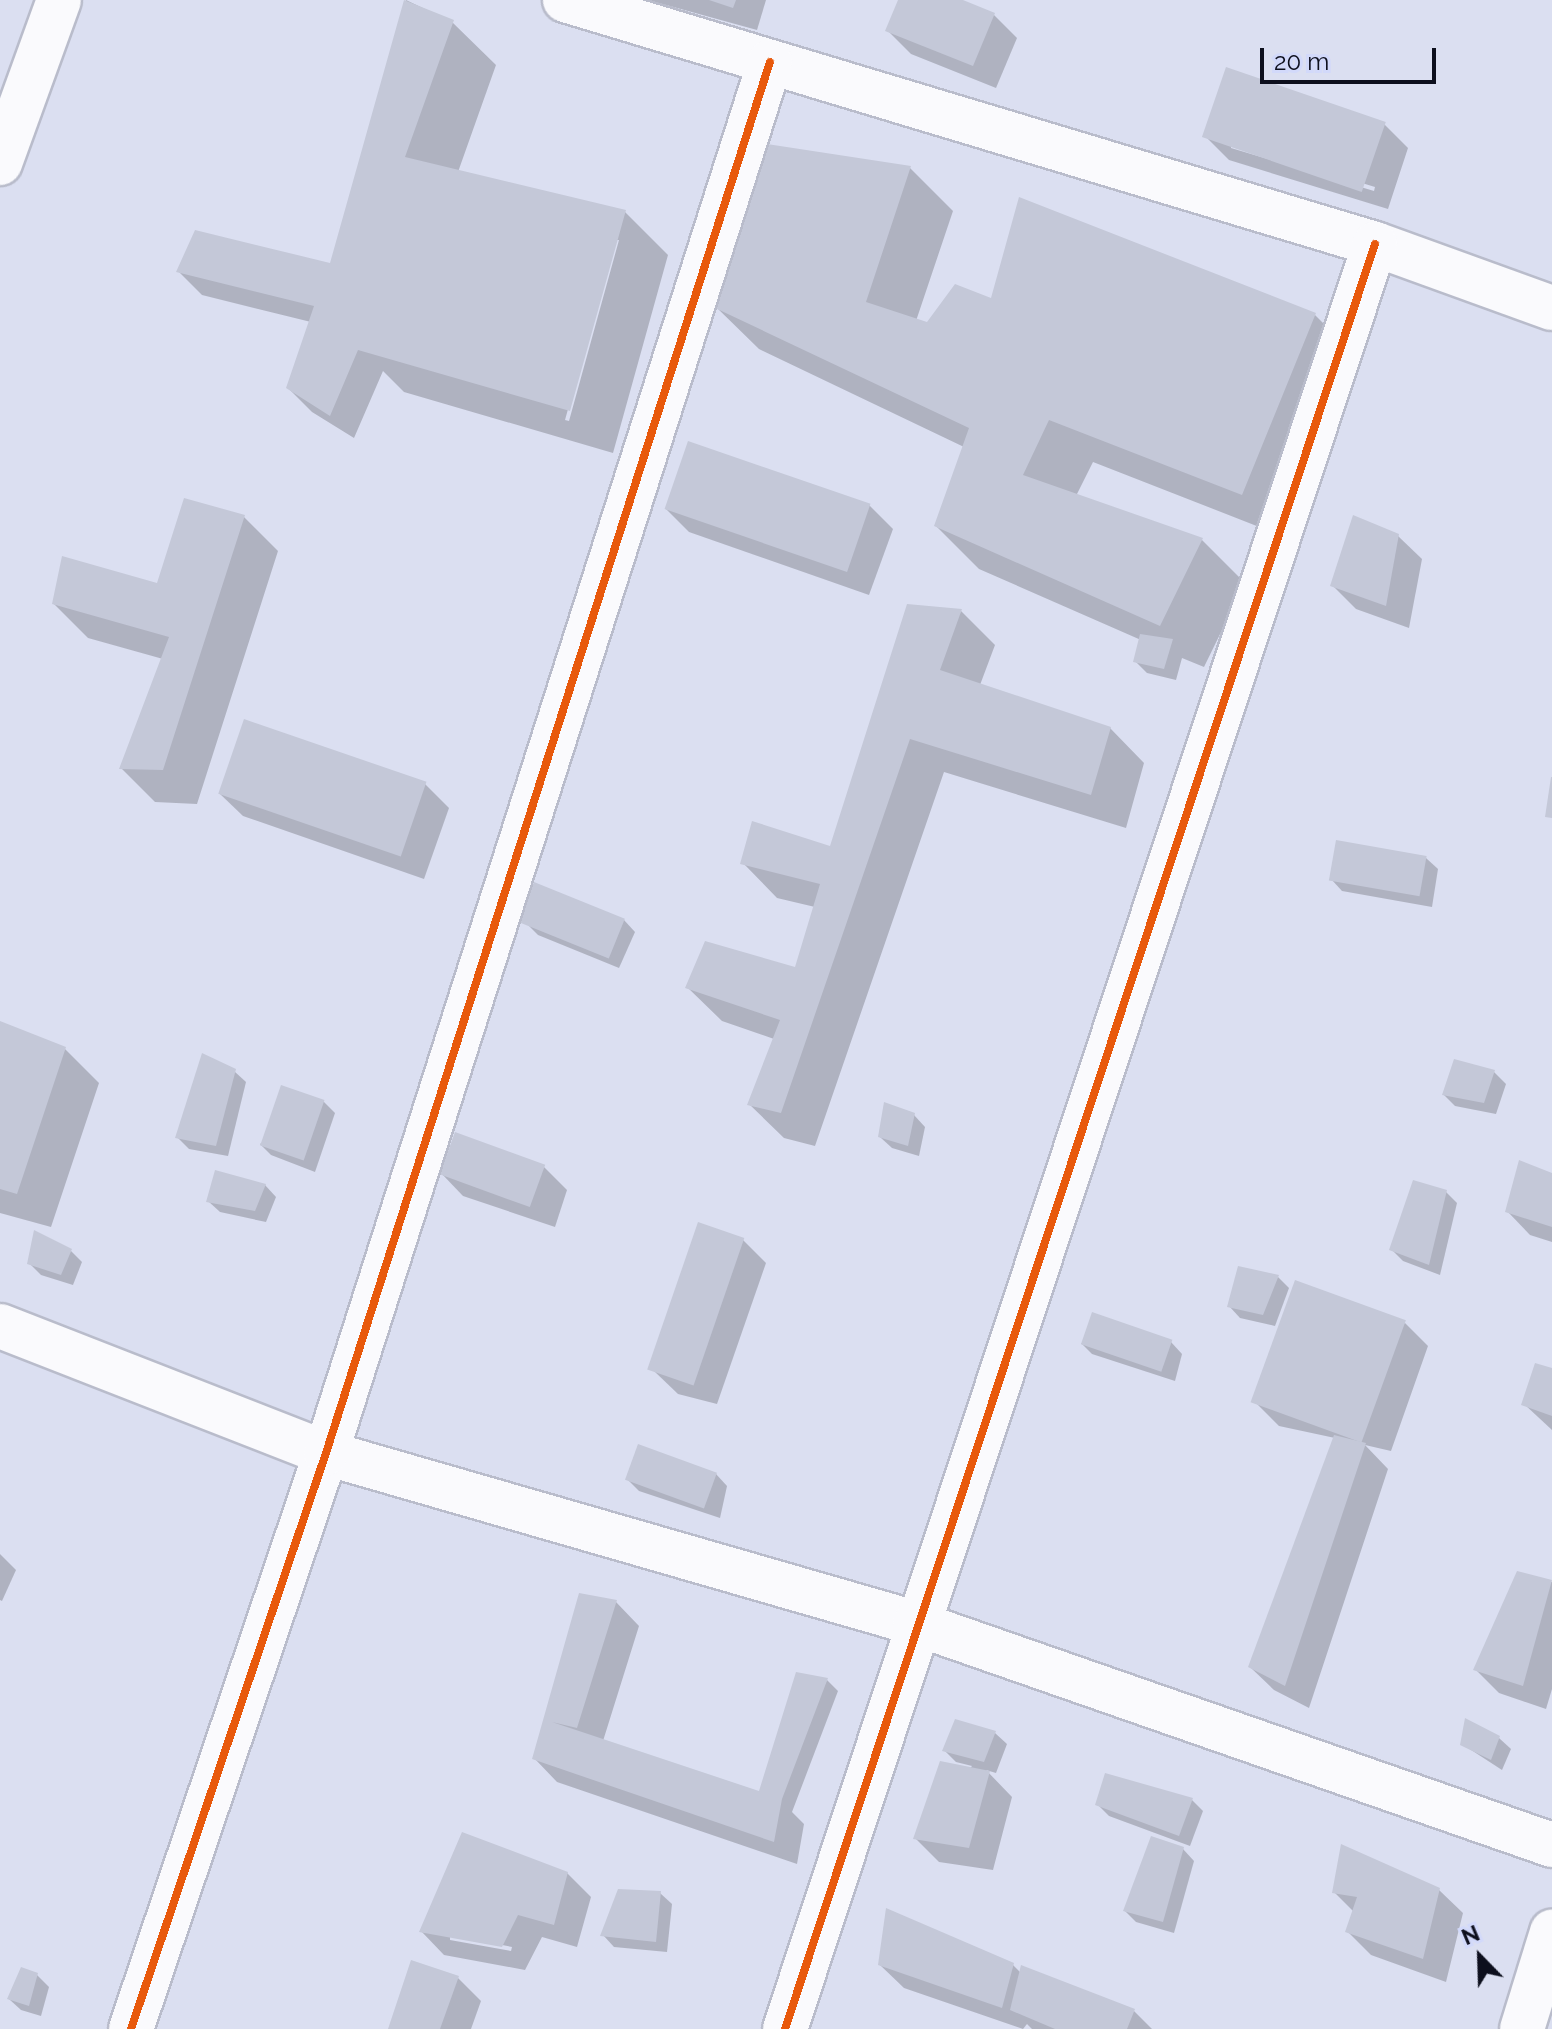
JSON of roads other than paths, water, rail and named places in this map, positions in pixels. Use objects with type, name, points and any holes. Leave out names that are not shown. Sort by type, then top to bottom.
[{"type":"street","points":[[0,163],[59,0]]},
{"type":"street","points":[[565,0],[1375,244],[1552,308]]},
{"type":"street","points":[[131,2029],[326,1453],[770,62]]},
{"type":"street","points":[[785,2029],[915,1623],[1375,244]]},
{"type":"street","points":[[0,1326],[326,1453],[915,1623],[1552,1845]]},
{"type":"street","points":[[1522,2029],[1552,1932]]}]
